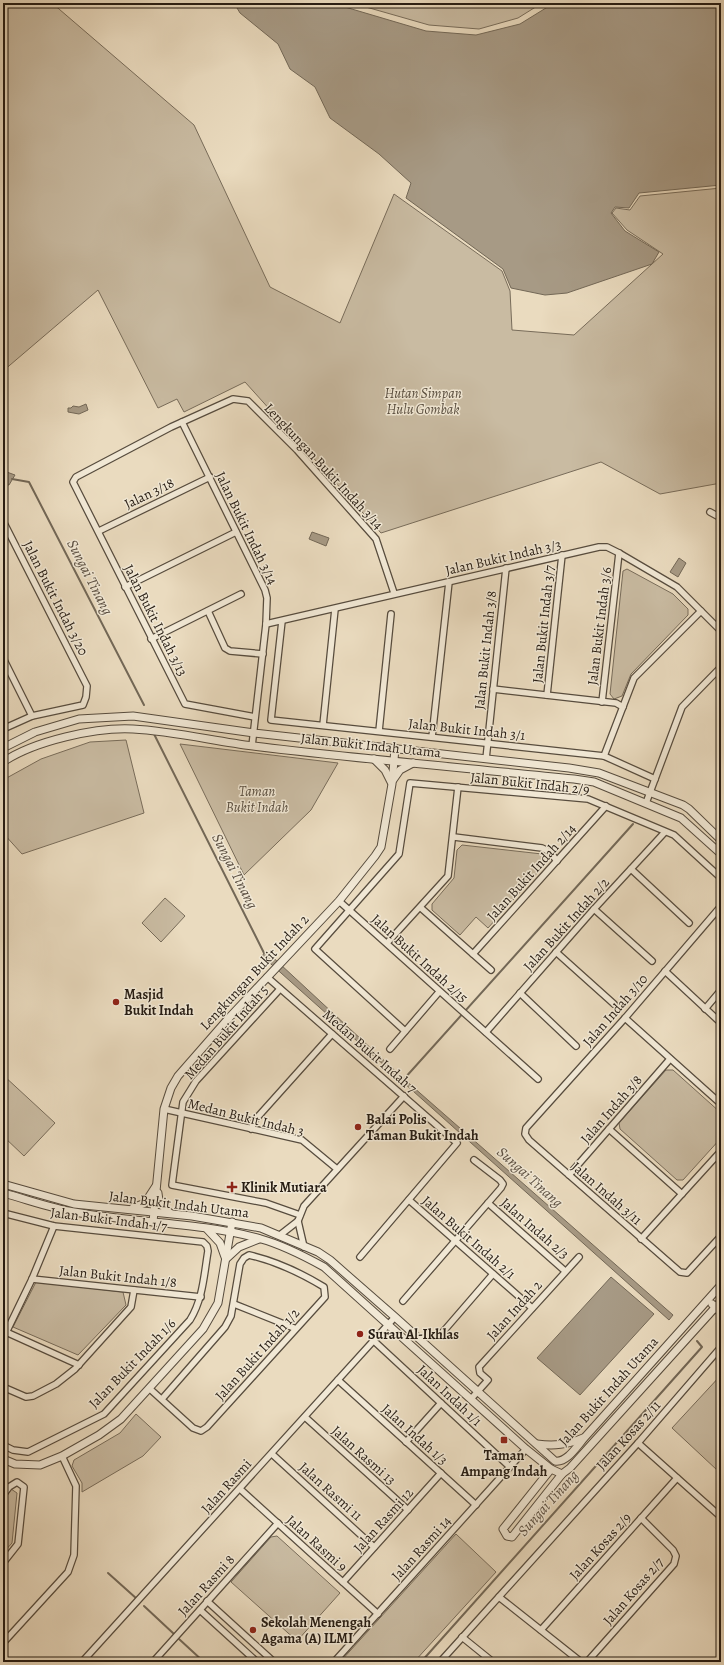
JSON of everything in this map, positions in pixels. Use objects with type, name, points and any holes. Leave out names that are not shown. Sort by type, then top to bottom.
[{"type":"street","name":"Lengkungan Bukit Indah 3/14","points":[[73,482],[76,476],[233,398],[248,401],[297,450],[376,539],[394,594]]},
{"type":"street","name":"Jalan Bukit Indah 3/14","points":[[182,422],[265,590],[267,598],[263,654],[252,746]]},
{"type":"street","name":"Jalan 3/18","points":[[99,531],[210,477]]},
{"type":"street","name":"Jalan Bukit Indah 3/13","points":[[73,482],[185,704],[256,717]]},
{"type":"street","points":[[710,512],[721,518]]},
{"type":"street","name":"Jalan Bukit Indah 3/20","points":[[3,522],[87,686],[86,697],[83,705],[32,716]]},
{"type":"street","points":[[125,587],[236,532]]},
{"type":"street","name":"Jalan Bukit Indah 3/3","points":[[266,624],[562,555],[599,547],[607,547],[677,587],[721,631]]},
{"type":"street","name":"Jalan Bukit Indah 3/6","points":[[602,702],[619,553]]},
{"type":"street","name":"Jalan Bukit Indah 3/7","points":[[547,695],[562,555]]},
{"type":"street","name":"Jalan Bukit Indah 3/8","points":[[486,758],[506,568]]},
{"type":"street","points":[[432,737],[449,582]]},
{"type":"street","points":[[151,639],[241,594]]},
{"type":"street","points":[[323,725],[335,609]]},
{"type":"street","points":[[208,611],[225,648],[230,651],[263,654]]},
{"type":"street","points":[[604,756],[634,678],[701,611]]},
{"type":"street","points":[[379,731],[391,614]]},
{"type":"street","name":"Jalan Bukit Indah 3/1","points":[[282,621],[271,720],[604,756],[654,779]]},
{"type":"street","points":[[3,658],[32,716],[3,729]]},
{"type":"street","points":[[646,803],[682,707],[721,667]]},
{"type":"street","points":[[493,689],[616,703],[623,707]]},
{"type":"street","name":"Jalan Bukit Indah Utama","points":[[3,748],[35,732],[79,719],[133,716],[254,733],[486,758],[599,773],[686,807],[721,840]]},
{"type":"street","name":"Jalan Bukit Indah Utama","points":[[3,762],[38,746],[76,734],[133,728],[252,746],[594,782],[681,818],[721,854]]},
{"type":"street","name":"Lengkungan Bukit Indah 2","points":[[153,1222],[164,1109],[171,1088],[178,1076],[267,977],[339,901],[381,847],[392,784],[395,748]]},
{"type":"street","points":[[373,758],[385,770],[392,784]]},
{"type":"street","points":[[392,784],[400,770],[413,762]]},
{"type":"street","name":"Jalan Bukit Indah 2/9","points":[[349,911],[400,854],[410,783],[588,799],[674,835],[721,878]]},
{"type":"street","points":[[387,943],[421,908],[448,876],[454,837],[458,787]]},
{"type":"street","name":"Jalan Bukit Indah 2/14","points":[[473,954],[606,806]]},
{"type":"street","name":"Jalan Bukit Indah 2/2","points":[[486,1032],[594,909],[665,832]]},
{"type":"street","points":[[454,837],[542,848],[550,852],[557,861]]},
{"type":"street","points":[[631,869],[689,923]]},
{"type":"street","name":"Jalan Bukit Indah 2/15","points":[[339,901],[538,1079]]},
{"type":"street","name":"Jalan Indah 3/10","points":[[526,1128],[625,1018],[721,906]]},
{"type":"street","points":[[421,908],[491,970]]},
{"type":"street","points":[[594,909],[652,961]]},
{"type":"street","points":[[349,911],[315,949],[406,1031]]},
{"type":"street","points":[[556,952],[614,1004]]},
{"type":"street","points":[[665,971],[721,1023]]},
{"type":"street","name":"Medan Bukit Indah 7","points":[[267,977],[457,1143]]},
{"type":"street","name":"Medan Bukit Indah 5","points":[[280,988],[196,1081],[183,1102],[172,1185],[266,1203],[299,1218]]},
{"type":"street","points":[[705,1009],[721,990]]},
{"type":"street","points":[[390,1049],[439,992]]},
{"type":"street","points":[[520,993],[576,1046]]},
{"type":"street","points":[[625,1018],[721,1104]]},
{"type":"street","points":[[251,1129],[255,1120],[332,1034]]},
{"type":"street","name":"Jalan Indah 3/8","points":[[569,1175],[670,1058]]},
{"type":"street","points":[[280,1235],[299,1218],[304,1206],[404,1096]]},
{"type":"street","name":"Medan Bukit Indah 3","points":[[164,1109],[302,1140],[337,1169]]},
{"type":"street","name":"Jalan Indah 3/11","points":[[526,1128],[525,1134],[529,1140],[680,1272],[687,1273],[721,1236]]},
{"type":"street","points":[[609,1129],[682,1194]]},
{"type":"street","name":"Jalan Bukit Indah 2/1","points":[[360,1257],[457,1143]]},
{"type":"street","points":[[641,1239],[721,1151]]},
{"type":"street","points":[[403,1301],[501,1188],[503,1184],[500,1180],[474,1160]]},
{"type":"street","points":[[129,1209],[145,1203],[157,1183]]},
{"type":"street","points":[[157,1183],[158,1198],[163,1208],[170,1213]]},
{"type":"street","name":"Jalan Bukit Indah Utama","points":[[3,1184],[74,1204],[170,1213],[232,1222],[261,1228],[280,1235],[330,1260],[396,1317],[536,1444],[555,1460],[560,1462],[565,1459],[721,1285]]},
{"type":"street","name":"Jalan Bukit Indah Utama","points":[[3,1193],[71,1212],[207,1228],[260,1238],[301,1254],[324,1267],[526,1449],[551,1469],[562,1474]]},
{"type":"street","name":"Jalan Bukit Indah 2/1","points":[[409,1200],[532,1308]]},
{"type":"street","name":"Jalan Indah 2/3","points":[[488,1203],[565,1271]]},
{"type":"street","name":"Jalan Bukit Indah 1/7","points":[[3,1213],[54,1226],[203,1242],[207,1246],[208,1251]]},
{"type":"street","points":[[299,1218],[304,1247]]},
{"type":"street","points":[[3,1459],[14,1464],[40,1465],[62,1456],[116,1424],[150,1389],[203,1329],[218,1303],[232,1222]]},
{"type":"street","points":[[3,1339],[32,1279],[54,1226]]},
{"type":"street","points":[[207,1228],[220,1242],[226,1259]]},
{"type":"street","points":[[226,1259],[239,1247],[260,1238]]},
{"type":"street","name":"Jalan Bukit Indah 1/6","points":[[3,1445],[13,1450],[28,1452],[104,1414],[190,1320],[200,1298],[208,1251]]},
{"type":"street","name":"Jalan Bukit Indah 1/2","points":[[162,1399],[193,1428],[201,1431],[207,1427],[294,1328],[324,1297],[324,1287],[266,1259],[249,1255],[244,1258],[240,1264],[234,1304]]},
{"type":"street","name":"Jalan Indah 2","points":[[477,1392],[488,1380],[480,1373],[479,1367],[579,1257]]},
{"type":"street","points":[[442,1333],[493,1274]]},
{"type":"street","name":"Jalan Bukit Indah 1/8","points":[[32,1279],[200,1298]]},
{"type":"street","points":[[3,1387],[26,1397],[33,1396],[56,1384],[79,1365],[131,1307],[134,1290]]},
{"type":"street","points":[[708,1300],[721,1313]]},
{"type":"street","name":"Jalan Bukit Indah Utama","points":[[551,1469],[503,1529],[507,1536],[512,1537],[562,1474],[570,1468],[721,1301]]},
{"type":"street","points":[[150,1389],[162,1399],[225,1327],[231,1316],[234,1304],[294,1328]]},
{"type":"street","name":"Jalan Rasmi","points":[[82,1662],[396,1317]]},
{"type":"street","points":[[6,1332],[79,1365]]},
{"type":"street","name":"Jalan Indah 1/1","points":[[374,1341],[510,1467]]},
{"type":"street","name":"Jalan Kosas 2/11","points":[[440,1662],[638,1443],[721,1347]]},
{"type":"street","name":"Jalan Indah 1/3","points":[[338,1380],[476,1505]]},
{"type":"street","points":[[471,1399],[477,1392]]},
{"type":"street","points":[[406,1442],[441,1403]]},
{"type":"street","name":"Jalan Rasmi 13","points":[[305,1417],[408,1510]]},
{"type":"street","points":[[536,1444],[551,1446],[568,1445],[585,1437]]},
{"type":"street","points":[[638,1443],[721,1517]]},
{"type":"street","name":"Jalan Rasmi 14","points":[[334,1662],[526,1449]]},
{"type":"street","name":"Jalan Rasmi 11","points":[[272,1454],[374,1547]]},
{"type":"street","points":[[3,1643],[68,1572],[74,1555],[76,1486],[62,1456]]},
{"type":"street","name":"Jalan Rasmi 12","points":[[342,1582],[441,1473]]},
{"type":"street","name":"Jalan Kosas 2/9","points":[[541,1630],[677,1478]]},
{"type":"street","points":[[3,1496],[9,1487],[17,1482],[24,1487],[18,1544],[3,1563]]},
{"type":"street","name":"Jalan Rasmi 9","points":[[240,1489],[378,1614]]},
{"type":"street","name":"Jalan Kosas 2/7","points":[[588,1662],[674,1564],[676,1556],[673,1550],[641,1518]]},
{"type":"street","name":"Jalan Rasmi 8","points":[[153,1662],[278,1523]]},
{"type":"street","points":[[499,1597],[581,1662]]},
{"type":"street","points":[[207,1601],[274,1662]]},
{"type":"street","points":[[200,1610],[257,1662]]},
{"type":"street","points":[[462,1637],[493,1662]]},
{"type":"green space","name":"Hutan Simpan Hulu Gombak","points":[[3,3],[52,3],[194,125],[270,287],[340,323],[394,194],[502,271],[510,291],[512,330],[574,335],[663,254],[627,230],[612,213],[616,208],[630,210],[640,196],[721,188],[721,483],[660,494],[601,462],[381,533],[245,382],[184,412],[177,399],[158,408],[98,290],[3,371]]},
{"type":"green space","points":[[352,3],[542,3],[518,18],[479,29],[429,25]]},
{"type":"green space","points":[[627,569],[673,594],[688,609],[688,615],[631,674],[622,696],[614,699],[610,694],[623,571]]},
{"type":"green space","points":[[126,740],[144,813],[22,854],[3,833],[3,780],[41,759],[90,742]]},
{"type":"green space","name":"Taman Bukit Indah","points":[[180,744],[338,763],[311,810],[244,875]]},
{"type":"green space","points":[[462,845],[542,854],[546,863],[488,928],[476,917],[460,935],[432,910],[432,904],[454,878],[457,850]]},
{"type":"green space","points":[[165,898],[185,916],[161,942],[142,923]]},
{"type":"green space","points":[[666,1070],[673,1070],[721,1113],[721,1138],[683,1180],[677,1180],[620,1129],[619,1123]]},
{"type":"green space","points":[[3,1075],[55,1123],[24,1156],[3,1136]]},
{"type":"green space","points":[[36,1282],[123,1292],[126,1305],[78,1355],[13,1327]]},
{"type":"green space","points":[[721,1375],[721,1466],[717,1470],[672,1428]]},
{"type":"green space","points":[[136,1414],[161,1437],[143,1456],[82,1492],[82,1483],[72,1466],[74,1460],[120,1433]]},
{"type":"green space","points":[[11,1489],[17,1493],[12,1543],[3,1553],[3,1502]]},
{"type":"green space","points":[[456,1534],[496,1572],[414,1662],[340,1662]]},
{"type":"green space","points":[[277,1536],[340,1593],[297,1641],[231,1582],[271,1537]]},
{"type":"shaded area","points":[[234,3],[339,3],[345,7],[426,31],[476,35],[520,24],[554,3],[694,3],[721,6],[721,185],[639,193],[629,208],[615,207],[611,213],[625,231],[659,252],[652,264],[567,293],[545,295],[511,288],[503,269],[406,198],[411,183],[379,154],[330,118],[315,87],[290,69],[278,44],[240,13]]},
{"type":"shaded area","points":[[86,404],[88,410],[79,414],[68,412],[68,408],[73,406],[79,407]]},
{"type":"shaded area","points":[[3,466],[4,471],[15,475],[9,485],[3,485]]},
{"type":"shaded area","points":[[312,532],[329,538],[326,546],[309,539]]},
{"type":"shaded area","points":[[679,558],[686,563],[678,577],[670,572]]},
{"type":"shaded area","points":[[266,951],[404,1079],[673,1315],[669,1320],[262,956]]},
{"type":"shaded area","points":[[611,1277],[654,1314],[580,1395],[537,1358]]},
{"type":"waterway","name":"Sungai Tinang","points":[[12,479],[29,482],[144,705]]},
{"type":"waterway","name":"Sungai Tinang","points":[[154,734],[264,953]]},
{"type":"waterway","points":[[404,1079],[633,824]]},
{"type":"waterway","name":"Sungai Tinang","points":[[421,1662],[702,1347],[697,1341]]},
{"type":"waterway","points":[[108,1573],[137,1599]]},
{"type":"waterway","points":[[144,1606],[174,1634]]},
{"type":"waterway","points":[[179,1639],[204,1662]]},
{"type":"place","name":"Masjid Bukit Indah","points":[[116,1002]]},
{"type":"place","name":"Balai Polis Taman Bukit Indah","points":[[358,1127]]},
{"type":"place","name":"Klinik Mutiara","points":[[232,1187]]},
{"type":"place","name":"Surau Al-Ikhlas","points":[[360,1334]]},
{"type":"place","name":"Taman Ampang Indah","points":[[504,1440]]},
{"type":"place","name":"Sekolah Menengah Agama (A) ILMI","points":[[253,1630]]}]
